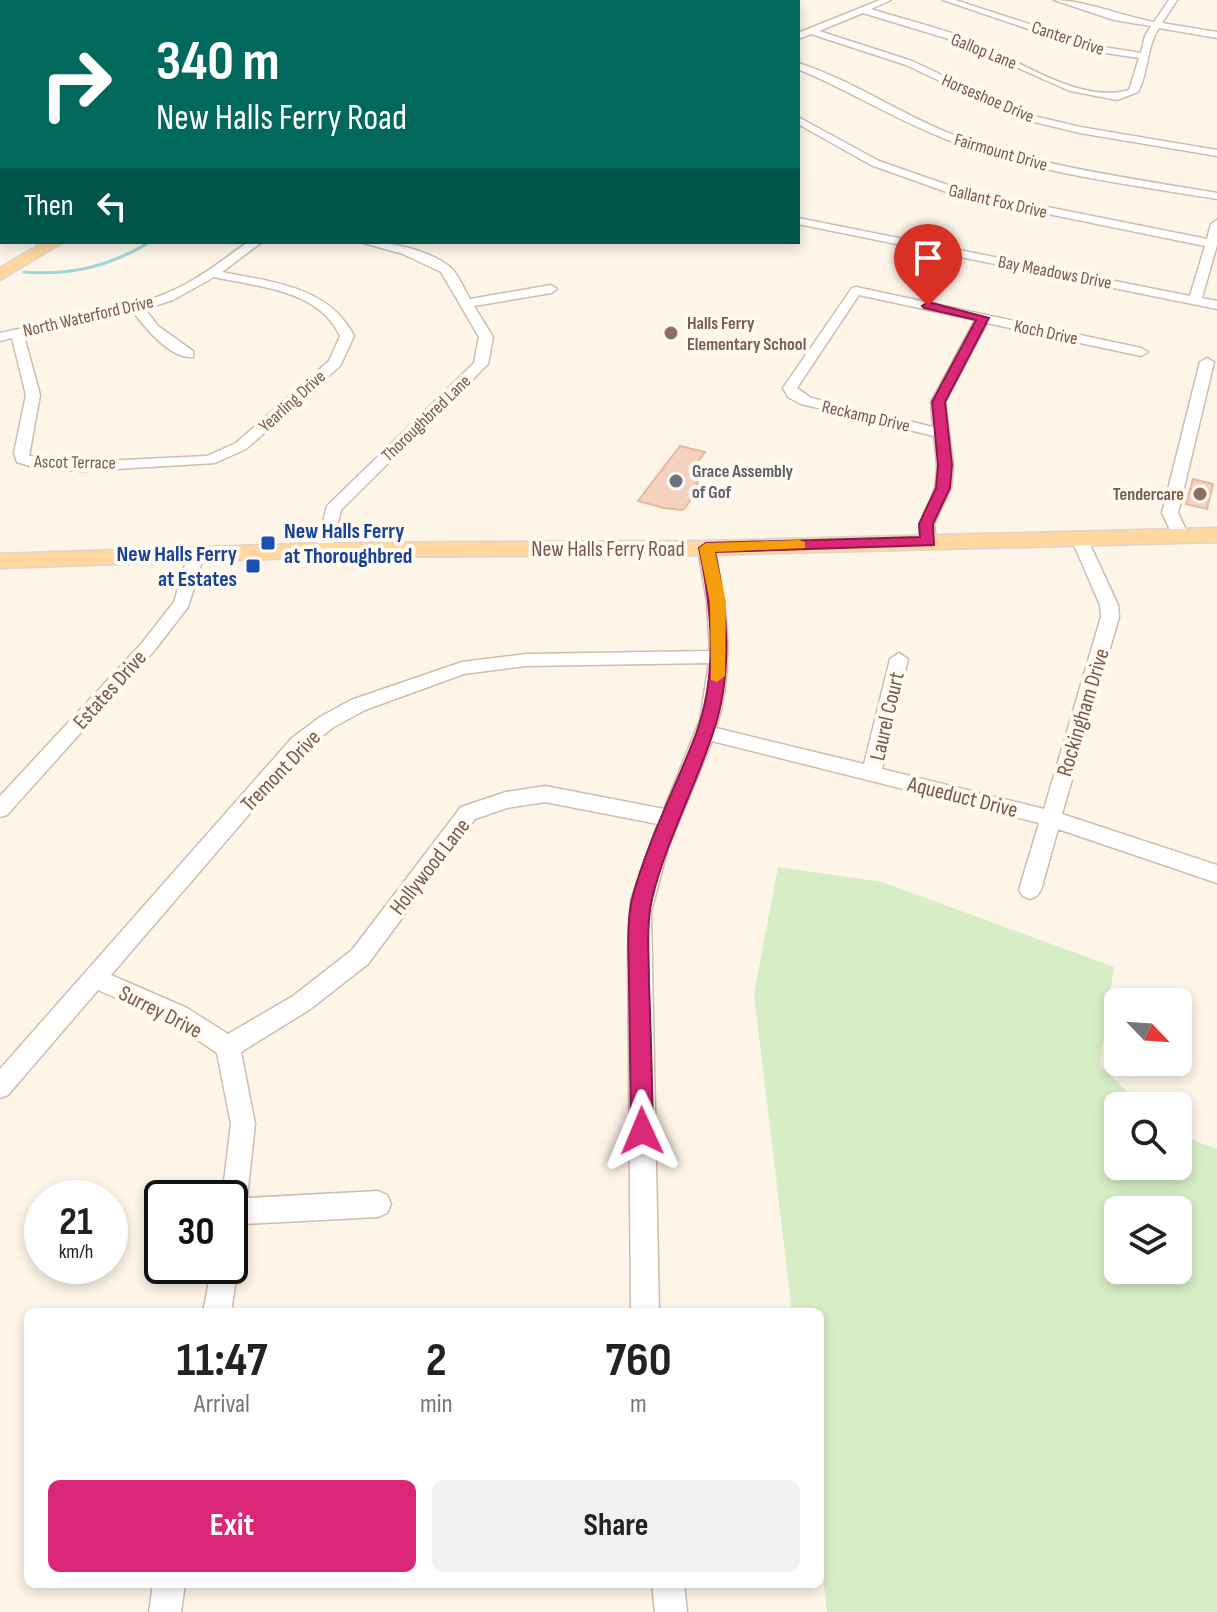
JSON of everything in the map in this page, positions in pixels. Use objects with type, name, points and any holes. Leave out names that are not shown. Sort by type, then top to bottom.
[{"type":"main road","points":[[0,275],[52,244]]},
{"type":"main road","name":"New Halls Ferry Road","points":[[0,561],[324,550],[706,548],[1217,535]]},
{"type":"street","points":[[800,35],[887,0]]},
{"type":"street","name":"Canter Drive","points":[[947,0],[1096,49],[1144,56]]},
{"type":"street","points":[[1058,0],[1106,15],[1217,35]]},
{"type":"street","points":[[1144,56],[1149,36],[1173,0]]},
{"type":"street","name":"Gallop Lane","points":[[864,10],[967,42],[1074,89],[1103,96],[1127,96],[1133,92],[1144,56]]},
{"type":"street","name":"Horseshoe Drive","points":[[812,31],[909,63],[1022,116],[1080,130],[1217,153]]},
{"type":"street","name":"Fairmount Drive","points":[[800,67],[850,87],[915,122],[985,150],[1063,169],[1217,196]]},
{"type":"street","name":"Gallant Fox Drive","points":[[800,121],[875,163],[959,193],[1212,244]]},
{"type":"street","name":"Bay Meadows Drive","points":[[800,221],[1217,305]]},
{"type":"street","points":[[1195,300],[1217,224]]},
{"type":"street","name":"North Waterford Drive","points":[[0,337],[136,307],[189,287],[253,244]]},
{"type":"street","name":"Thoroughbred Lane","points":[[324,550],[333,509],[481,364],[486,337],[446,270],[407,251],[375,244]]},
{"type":"street","name":"Yearling Drive","points":[[210,460],[241,446],[335,363],[347,336],[337,314],[317,300],[211,273]]},
{"type":"street","points":[[468,303],[551,289]]},
{"type":"street","name":"Koch Drive","points":[[793,394],[790,388],[856,291],[1141,352]]},
{"type":"street","points":[[136,307],[153,329],[188,354]]},
{"type":"street","points":[[928,541],[926,524],[943,488],[945,465],[938,402],[983,318]]},
{"type":"street","name":"Ascot Terrace","points":[[17,333],[33,395],[22,459],[62,466],[210,460]]},
{"type":"street","points":[[1181,536],[1170,513],[1207,362]]},
{"type":"street","name":"Reckamp Drive","points":[[793,394],[806,401],[941,433]]},
{"type":"street","name":"Rockingham Drive","points":[[1030,890],[1110,617],[1109,605],[1079,538]]},
{"type":"street","points":[[645,1308],[639,949],[642,901],[670,818],[705,732],[714,695],[719,657],[718,602],[706,548]]},
{"type":"street","name":"Estates Drive","points":[[0,809],[148,647],[182,603],[196,555]]},
{"type":"street","name":"Tremont Drive","points":[[0,1087],[299,743],[327,722],[358,705],[462,668],[526,660],[719,657]]},
{"type":"street","name":"Laurel Court","points":[[872,772],[899,659]]},
{"type":"street","name":"Aqueduct Drive","points":[[705,732],[1050,818],[1217,874]]},
{"type":"street","name":"Hollywood Lane","points":[[228,1047],[301,1003],[360,957],[468,813],[506,800],[545,794],[670,818]]},
{"type":"street","name":"Surrey Drive","points":[[94,978],[179,1015],[228,1047],[243,1124],[237,1180]]},
{"type":"street","points":[[248,1222],[378,1204]]},
{"type":"street","points":[[218,1308],[222,1284]]},
{"type":"street","points":[[165,1612],[168,1588]]},
{"type":"street","points":[[668,1588],[671,1612]]},
{"type":"green space","points":[[778,867],[882,882],[1114,967],[1111,988],[1104,988],[1104,1037],[1100,1065],[1104,1069],[1104,1076],[1111,1076],[1128,1092],[1104,1092],[1104,1180],[1192,1180],[1192,1140],[1217,1149],[1217,1612],[827,1612],[824,1586],[824,1308],[792,1308],[754,994]]},
{"type":"building","name":"Grace Assembly of Gof","points":[[680,446],[705,452],[689,474],[701,477],[696,484],[701,485],[685,508],[664,508],[638,501]]},
{"type":"building","name":"Tendercare","points":[[1193,479],[1213,484],[1207,509],[1186,504]]},
{"type":"waterway","points":[[24,272],[90,268],[146,244]]},
{"type":"slow traffic","points":[[717,676],[718,602],[706,548],[799,545]]},
{"type":"place","name":"Halls Ferry Elementary School","points":[[671,333]]},
{"type":"place","name":"Grace Assembly of Gof","points":[[676,481]]},
{"type":"place","name":"Tendercare","points":[[1200,494]]},
{"type":"place","name":"New Halls Ferry at Thoroughbred","points":[[268,543]]},
{"type":"place","name":"New Halls Ferry at Estates","points":[[253,566]]},
{"type":"route","points":[[642,1131],[639,949],[642,901],[670,818],[705,732],[714,695],[720,629],[718,602],[706,548],[928,541],[926,524],[943,488],[945,465],[938,402],[983,318],[928,306]]}]
